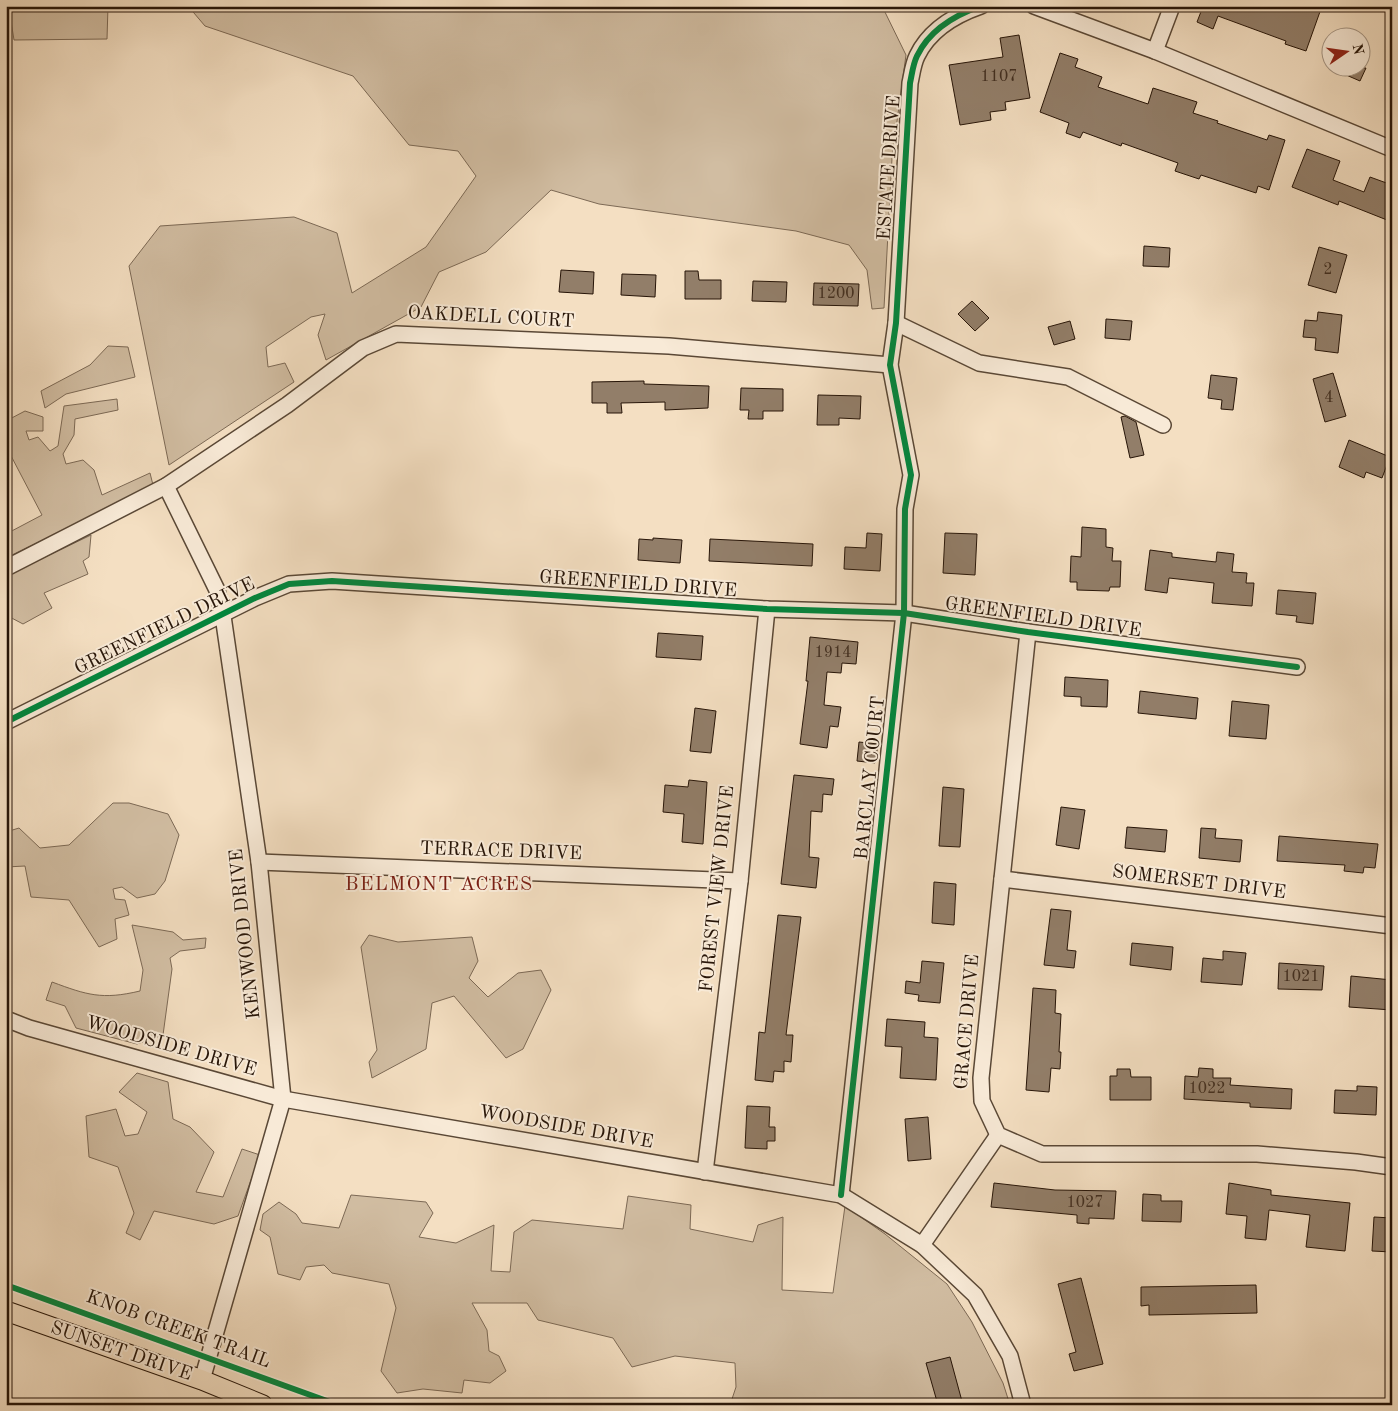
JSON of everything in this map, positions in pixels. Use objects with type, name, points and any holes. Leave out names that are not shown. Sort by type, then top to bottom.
[{"type":"main road","name":"SUNSET DRIVE","points":[[6,1311],[202,1380],[263,1405]]},
{"type":"street","name":"ESTATE DRIVE","points":[[890,365],[896,323],[907,111],[910,83],[916,57],[929,38],[947,23],[968,10],[981,6]]},
{"type":"street","points":[[1034,6],[1155,51],[1392,149]]},
{"type":"street","points":[[1155,51],[1172,6]]},
{"type":"street","points":[[896,323],[979,363],[1068,377],[1163,425]]},
{"type":"street","name":"OAKDELL COURT","points":[[6,568],[166,486],[287,405],[306,388],[362,348],[396,334],[669,346],[890,365]]},
{"type":"street","name":"BARCLAY COURT","points":[[841,1195],[904,613],[905,509],[911,475],[890,365]]},
{"type":"street","name":"KENWOOD DRIVE","points":[[166,486],[217,590],[222,616],[259,862],[283,1100],[202,1380]]},
{"type":"street","name":"GREENFIELD DRIVE","points":[[6,722],[255,598],[288,584],[332,580],[768,609],[904,613],[1028,632],[1297,667]]},
{"type":"street","name":"FOREST VIEW DRIVE","points":[[705,1172],[740,882],[768,609]]},
{"type":"street","name":"GRACE DRIVE","points":[[998,1135],[982,1101],[981,1078],[1028,632]]},
{"type":"street","name":"TERRACE DRIVE","points":[[259,862],[740,882]]},
{"type":"street","name":"SOMERSET DRIVE","points":[[1002,879],[1392,926]]},
{"type":"street","name":"WOODSIDE DRIVE","points":[[6,1018],[29,1028],[283,1100],[841,1195],[922,1245],[975,1295],[1010,1356],[1023,1405]]},
{"type":"street","points":[[922,1245],[998,1135],[1042,1154],[1257,1154],[1356,1162],[1392,1167]]},
{"type":"shaded area","points":[[6,6],[108,6],[107,39],[14,40],[10,15],[6,15]]},
{"type":"shaded area","points":[[188,6],[882,6],[906,55],[892,158],[884,308],[872,309],[867,270],[849,245],[796,231],[599,204],[551,190],[486,252],[439,272],[421,307],[326,360],[318,335],[325,314],[311,317],[266,347],[268,367],[285,363],[294,382],[169,465],[129,266],[160,226],[294,217],[337,233],[352,293],[426,247],[476,176],[458,151],[409,145],[353,76],[205,26]]},
{"type":"shaded area","points":[[108,346],[128,347],[135,377],[66,394],[45,408],[41,391],[90,365]]},
{"type":"shaded area","points":[[117,399],[118,410],[75,419],[74,435],[63,454],[66,464],[83,460],[94,470],[102,495],[150,473],[153,485],[6,558],[6,534],[42,515],[9,452],[6,421],[25,411],[43,417],[43,431],[26,431],[29,440],[38,437],[50,451],[58,446],[64,406]]},
{"type":"shaded area","points":[[91,535],[89,557],[83,561],[88,574],[44,593],[52,608],[23,624],[6,615],[6,576]]},
{"type":"shaded area","points":[[113,803],[129,803],[168,814],[179,835],[165,881],[155,894],[137,898],[122,887],[113,889],[115,899],[125,900],[129,915],[115,919],[117,939],[99,947],[69,900],[31,897],[25,866],[6,867],[6,832],[19,828],[40,848],[69,845]]},
{"type":"shaded area","points":[[132,925],[173,932],[183,940],[206,938],[205,948],[180,951],[170,958],[172,969],[163,1035],[137,1044],[76,1028],[65,1006],[46,1000],[52,982],[95,995],[105,996],[140,991],[143,970]]},
{"type":"shaded area","points":[[369,935],[398,942],[472,937],[478,961],[469,978],[488,997],[518,973],[541,970],[551,990],[523,1049],[506,1058],[454,996],[432,1003],[426,1049],[372,1078],[369,1062],[377,1050],[361,947]]},
{"type":"shaded area","points":[[137,1073],[168,1082],[173,1119],[190,1127],[214,1152],[196,1192],[223,1197],[242,1149],[260,1155],[238,1216],[214,1224],[154,1211],[140,1240],[126,1233],[134,1213],[118,1167],[89,1157],[86,1116],[116,1109],[125,1136],[138,1134],[147,1112],[119,1092]]},
{"type":"shaded area","points":[[351,1195],[426,1202],[433,1213],[419,1237],[456,1243],[494,1225],[491,1271],[510,1272],[514,1232],[532,1220],[623,1229],[628,1196],[691,1205],[690,1229],[753,1242],[758,1225],[783,1217],[782,1290],[833,1293],[845,1206],[885,1234],[947,1284],[972,1322],[1003,1383],[1010,1405],[730,1405],[736,1387],[735,1363],[675,1356],[632,1367],[613,1338],[538,1320],[527,1303],[472,1303],[487,1330],[489,1351],[499,1356],[506,1371],[490,1383],[464,1380],[462,1393],[423,1389],[397,1393],[381,1371],[396,1308],[389,1284],[332,1273],[324,1265],[306,1267],[300,1280],[278,1274],[270,1237],[260,1230],[263,1214],[279,1202],[296,1214],[302,1223],[339,1228]]},
{"type":"building","points":[[1196,6],[1322,6],[1306,51],[1285,44],[1286,41],[1218,16],[1213,29],[1197,22],[1202,9]]},
{"type":"building","points":[[1019,35],[1030,98],[1005,102],[1006,110],[990,112],[991,120],[960,125],[949,65],[1003,57],[1000,38]]},
{"type":"building","points":[[1060,53],[1078,59],[1075,67],[1102,77],[1098,87],[1148,104],[1153,88],[1197,102],[1193,113],[1218,121],[1217,123],[1267,140],[1269,135],[1285,140],[1269,190],[1258,186],[1256,193],[1201,175],[1199,179],[1175,171],[1178,163],[1122,143],[1121,146],[1083,132],[1080,138],[1066,133],[1069,123],[1040,112]]},
{"type":"building","points":[[1307,149],[1340,161],[1333,180],[1364,192],[1370,177],[1392,185],[1392,209],[1387,220],[1339,201],[1338,205],[1292,187]]},
{"type":"building","points":[[1144,246],[1170,248],[1169,267],[1143,266]]},
{"type":"building","points":[[1319,247],[1347,255],[1336,293],[1308,285]]},
{"type":"building","points":[[561,270],[594,272],[593,294],[559,292]]},
{"type":"building","points":[[685,271],[698,271],[699,280],[721,280],[721,299],[685,299]]},
{"type":"building","points":[[622,274],[656,275],[655,297],[621,295]]},
{"type":"building","points":[[753,281],[787,282],[786,302],[752,301]]},
{"type":"building","points":[[814,283],[859,284],[858,306],[813,305]]},
{"type":"building","points":[[972,301],[989,318],[975,331],[958,314]]},
{"type":"building","points":[[1318,312],[1342,315],[1338,353],[1315,350],[1316,338],[1303,337],[1305,320],[1317,321]]},
{"type":"building","points":[[1106,319],[1132,321],[1130,340],[1105,338]]},
{"type":"building","points":[[1070,321],[1075,339],[1054,345],[1048,327]]},
{"type":"building","points":[[1333,373],[1346,416],[1325,422],[1313,379]]},
{"type":"building","points":[[1211,375],[1237,378],[1233,410],[1221,409],[1222,400],[1208,398]]},
{"type":"building","points":[[644,381],[644,384],[709,386],[708,408],[665,410],[665,402],[621,403],[622,413],[607,413],[607,403],[592,403],[592,382]]},
{"type":"building","points":[[741,388],[783,389],[783,411],[763,411],[763,419],[748,419],[749,410],[740,410]]},
{"type":"building","points":[[818,395],[861,396],[860,419],[839,418],[839,425],[817,425]]},
{"type":"building","points":[[1125,416],[1136,422],[1144,455],[1130,458],[1121,417]]},
{"type":"building","points":[[1349,440],[1390,457],[1382,478],[1366,472],[1364,478],[1339,467]]},
{"type":"building","points":[[1082,527],[1106,529],[1106,547],[1113,548],[1112,561],[1121,561],[1120,587],[1110,587],[1109,591],[1077,590],[1077,582],[1070,582],[1071,556],[1081,557]]},
{"type":"building","points":[[867,533],[882,534],[880,571],[844,569],[845,547],[866,548]]},
{"type":"building","points":[[945,533],[977,534],[975,575],[943,573]]},
{"type":"building","points":[[653,538],[682,540],[680,563],[638,560],[639,539],[653,540]]},
{"type":"building","points":[[710,539],[813,544],[812,566],[709,561]]},
{"type":"building","points":[[1150,550],[1172,553],[1172,557],[1216,562],[1217,552],[1234,554],[1232,572],[1247,573],[1246,583],[1254,583],[1252,606],[1212,603],[1214,583],[1169,578],[1167,593],[1145,590]]},
{"type":"building","points":[[1278,590],[1316,593],[1313,624],[1296,622],[1297,616],[1276,614]]},
{"type":"building","points":[[658,633],[703,636],[701,660],[656,657]]},
{"type":"building","points":[[810,637],[858,642],[856,664],[842,663],[841,673],[827,672],[824,705],[841,707],[838,727],[830,726],[827,748],[800,744],[808,681],[806,681]]},
{"type":"building","points":[[1065,677],[1108,680],[1107,707],[1081,706],[1081,697],[1064,696]]},
{"type":"building","points":[[1140,691],[1198,698],[1196,719],[1138,713]]},
{"type":"building","points":[[1232,701],[1269,705],[1266,739],[1229,736]]},
{"type":"building","points":[[695,708],[716,711],[711,753],[690,751]]},
{"type":"building","points":[[859,742],[878,744],[875,763],[857,761]]},
{"type":"building","points":[[794,775],[834,779],[832,795],[823,794],[822,812],[811,811],[809,857],[819,858],[816,888],[781,884]]},
{"type":"building","points":[[689,780],[707,782],[703,844],[682,842],[684,814],[663,812],[665,785],[688,787]]},
{"type":"building","points":[[943,787],[964,789],[960,847],[939,846]]},
{"type":"building","points":[[1061,807],[1085,810],[1079,849],[1056,845]]},
{"type":"building","points":[[1127,827],[1167,830],[1165,852],[1125,848]]},
{"type":"building","points":[[1201,828],[1216,829],[1215,838],[1242,840],[1240,862],[1199,858]]},
{"type":"building","points":[[1279,836],[1378,844],[1375,868],[1364,867],[1363,873],[1344,871],[1345,865],[1277,861]]},
{"type":"building","points":[[934,882],[956,884],[954,925],[932,923]]},
{"type":"building","points":[[1051,909],[1071,911],[1067,950],[1076,951],[1074,968],[1044,965]]},
{"type":"building","points":[[778,915],[801,917],[786,1035],[793,1035],[791,1062],[784,1061],[784,1072],[774,1071],[773,1082],[755,1080],[759,1032],[765,1033]]},
{"type":"building","points":[[1132,943],[1173,947],[1171,970],[1130,965]]},
{"type":"building","points":[[1223,951],[1246,953],[1242,985],[1201,982],[1203,958],[1223,960]]},
{"type":"building","points":[[922,961],[944,963],[940,1003],[918,1001],[919,995],[905,993],[906,981],[920,983]]},
{"type":"building","points":[[1279,963],[1324,966],[1322,990],[1278,989]]},
{"type":"building","points":[[1351,976],[1392,980],[1392,1010],[1349,1007]]},
{"type":"building","points":[[1033,988],[1056,990],[1055,1013],[1061,1014],[1060,1069],[1051,1068],[1049,1092],[1026,1090]]},
{"type":"building","points":[[887,1019],[925,1022],[924,1037],[938,1038],[936,1080],[900,1078],[902,1047],[885,1046]]},
{"type":"building","points":[[1199,1068],[1213,1069],[1213,1078],[1231,1078],[1230,1085],[1292,1089],[1291,1109],[1250,1107],[1250,1103],[1184,1099],[1185,1076],[1198,1077]]},
{"type":"building","points":[[1117,1069],[1130,1069],[1131,1077],[1151,1077],[1151,1100],[1110,1100],[1110,1076],[1117,1076]]},
{"type":"building","points":[[1357,1086],[1377,1087],[1376,1115],[1334,1113],[1335,1090],[1357,1091]]},
{"type":"building","points":[[747,1106],[770,1107],[769,1127],[775,1127],[775,1141],[767,1141],[767,1149],[745,1148]]},
{"type":"building","points":[[928,1117],[931,1159],[908,1161],[905,1119]]},
{"type":"building","points":[[994,1183],[1055,1190],[1116,1191],[1114,1219],[1089,1218],[1089,1224],[1077,1223],[1077,1215],[991,1207]]},
{"type":"building","points":[[1229,1183],[1271,1190],[1271,1195],[1350,1203],[1345,1251],[1306,1247],[1310,1215],[1269,1210],[1266,1240],[1245,1238],[1247,1216],[1226,1214]]},
{"type":"building","points":[[1143,1194],[1161,1195],[1161,1201],[1182,1201],[1181,1222],[1142,1221]]},
{"type":"building","points":[[1374,1217],[1392,1218],[1392,1252],[1372,1251]]},
{"type":"building","points":[[1081,1278],[1103,1364],[1074,1371],[1069,1354],[1076,1352],[1058,1284]]},
{"type":"building","points":[[1256,1285],[1257,1313],[1149,1315],[1149,1305],[1141,1306],[1141,1287]]},
{"type":"building","points":[[950,1357],[963,1405],[938,1405],[926,1363]]},
{"type":"cycle path","points":[[841,1195],[904,613],[905,509],[911,475],[890,365],[896,323],[910,83],[916,59],[928,39],[952,19],[981,6]]},
{"type":"cycle path","points":[[6,722],[255,598],[289,584],[332,581],[767,609],[904,613],[1028,632],[1297,667]]},
{"type":"cycle path","name":"KNOB CREEK TRAIL","points":[[6,1285],[338,1405]]},
{"type":"district","name":"BELMONT ACRES","points":[[439,885]]}]
